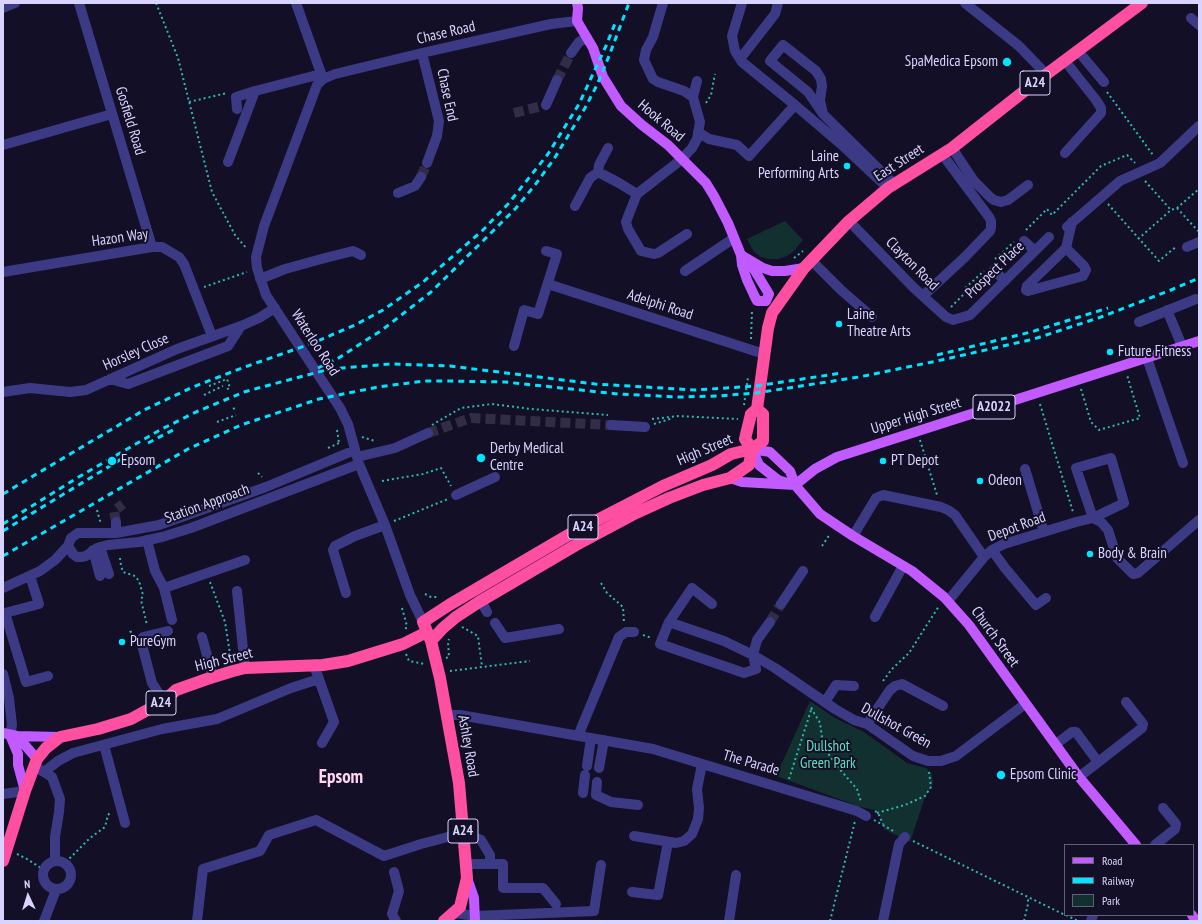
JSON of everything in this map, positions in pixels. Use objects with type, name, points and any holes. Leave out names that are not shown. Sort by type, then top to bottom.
[{"type":"highway","name":"East Street","points":[[757,410],[762,414],[763,441],[752,449],[745,439],[751,414],[757,410],[768,328],[772,314],[808,264],[848,221],[891,186],[947,151],[1043,70],[1065,62],[1138,4]]},
{"type":"highway","name":"High Street","points":[[60,737],[98,729],[131,719],[164,701],[176,690],[233,671],[246,668],[323,665],[358,659],[403,644],[427,632],[443,628],[456,617],[481,601],[576,545],[636,513],[703,485],[730,478],[749,465],[752,449],[732,454],[712,466],[663,486],[570,534],[449,605],[427,632]]},
{"type":"highway","name":"Ashley Road","points":[[427,632],[440,678],[459,783],[467,878],[460,907],[454,913]]},
{"type":"highway","name":"A24","points":[[3,861],[25,791],[46,748],[60,737]]},
{"type":"highway","name":"A24","points":[[444,921],[454,913]]},
{"type":"main road","points":[[577,3],[577,21]]},
{"type":"main road","name":"Hook Road","points":[[577,21],[593,48],[603,77],[621,106],[642,125],[668,145],[700,176],[714,196],[728,223],[741,255],[742,265],[754,295],[757,301],[766,301],[772,314]]},
{"type":"main road","points":[[741,255],[763,268],[772,271],[786,271],[808,264]]},
{"type":"main road","name":"Upper High Street","points":[[795,485],[815,469],[837,457],[1199,341]]},
{"type":"main road","points":[[752,449],[759,465],[778,480],[795,485]]},
{"type":"main road","name":"Church Street","points":[[752,449],[770,452],[790,471],[795,485],[820,514],[853,536],[912,571],[946,599],[969,624],[1025,704],[1079,777],[1135,844]]},
{"type":"main road","points":[[730,478],[742,482],[795,485]]},
{"type":"main road","points":[[10,734],[60,737]]},
{"type":"main road","points":[[10,734],[38,766]]},
{"type":"main road","points":[[10,734],[18,754],[18,765],[25,791]]},
{"type":"main road","name":"Ashley Road","points":[[467,878],[474,898],[475,918]]},
{"type":"street","points":[[3,8],[15,3]]},
{"type":"street","name":"Gosfield Road","points":[[79,3],[152,247]]},
{"type":"street","points":[[296,3],[322,76]]},
{"type":"street","points":[[663,3],[653,37],[646,50],[644,60],[653,79],[684,91],[693,97]]},
{"type":"street","points":[[742,3],[732,36],[735,51],[742,62],[891,186]]},
{"type":"street","points":[[740,59],[775,14],[778,3]]},
{"type":"street","points":[[965,3],[1019,46],[1043,70]]},
{"type":"street","points":[[973,3],[1023,43],[1039,62],[1043,70]]},
{"type":"street","points":[[1191,18],[1199,25]]},
{"type":"street","name":"Chase Road","points":[[237,109],[236,97],[255,91],[551,24],[577,21]]},
{"type":"street","points":[[572,53],[579,42],[587,38]]},
{"type":"street","points":[[823,114],[820,100],[822,86],[821,80],[816,71],[782,45],[770,61],[808,92],[823,114],[891,186]]},
{"type":"street","points":[[1078,51],[1105,87]]},
{"type":"street","name":"Chase End","points":[[422,53],[439,121],[439,130],[427,163]]},
{"type":"street","points":[[1065,62],[1101,108],[1101,113],[1065,153]]},
{"type":"street","name":"Waterloo Road","points":[[322,76],[317,85],[264,226],[256,257],[257,268],[266,294],[340,408],[348,424],[357,457],[385,525],[410,595],[427,632]]},
{"type":"street","points":[[546,105],[557,80]]},
{"type":"street","points":[[687,234],[658,253],[654,254],[641,250],[628,230],[626,222],[637,194],[682,159],[692,148],[697,139],[700,122],[693,97],[697,81]]},
{"type":"street","points":[[228,162],[255,91]]},
{"type":"street","points":[[698,132],[709,139],[737,145],[748,156],[795,105]]},
{"type":"street","points":[[3,145],[112,114]]},
{"type":"street","points":[[1063,231],[1120,181],[1149,168],[1199,126]]},
{"type":"street","points":[[575,206],[590,178],[598,172],[599,165],[608,148]]},
{"type":"street","points":[[947,151],[994,200],[1001,202],[1008,200],[1028,185]]},
{"type":"street","points":[[923,296],[990,232],[991,228],[991,221],[989,217],[947,151]]},
{"type":"street","points":[[598,172],[637,194]]},
{"type":"street","points":[[398,193],[415,186],[421,177]]},
{"type":"street","name":"Clayton Road","points":[[848,221],[946,317],[953,320],[959,319]]},
{"type":"street","points":[[1066,248],[1084,266],[1086,270],[1083,276],[1031,292],[1026,290],[1027,286],[1066,248],[1072,222]]},
{"type":"street","points":[[1022,237],[1035,252]]},
{"type":"street","points":[[685,271],[734,238]]},
{"type":"street","name":"Prospect Place","points":[[959,319],[970,315],[1049,238]]},
{"type":"street","points":[[1184,245],[1199,242]]},
{"type":"street","name":"Hazon Way","points":[[3,272],[152,247],[162,248],[179,257],[184,264],[196,290],[212,336]]},
{"type":"street","points":[[260,278],[285,269],[353,251],[361,255]]},
{"type":"street","points":[[514,346],[524,310],[538,314],[557,254],[546,251]]},
{"type":"street","points":[[808,264],[872,317]]},
{"type":"street","points":[[991,267],[1005,281]]},
{"type":"street","name":"Adelphi Road","points":[[548,284],[764,354]]},
{"type":"street","points":[[1139,322],[1196,299]]},
{"type":"street","name":"Horsley Close","points":[[3,392],[30,388],[43,388],[70,392],[86,390],[158,357],[241,326],[259,318],[275,308]]},
{"type":"street","points":[[1167,310],[1182,346]]},
{"type":"street","points":[[110,379],[128,384],[228,346],[241,326]]},
{"type":"street","points":[[1147,358],[1184,463]]},
{"type":"street","points":[[612,420],[648,423]]},
{"type":"street","points":[[357,457],[395,448],[427,430]]},
{"type":"street","name":"Station Approach","points":[[3,588],[40,571],[55,560],[67,541],[78,533],[116,533],[159,525],[266,486],[357,457]]},
{"type":"street","name":"Station Approach","points":[[67,541],[73,554],[77,557],[86,556],[97,548],[147,540],[191,528],[357,457]]},
{"type":"street","name":"Depot Road","points":[[946,599],[992,550],[1004,544],[1093,518],[1124,503],[1111,458],[1076,468],[1093,518]]},
{"type":"street","points":[[1025,469],[1044,532]]},
{"type":"street","points":[[456,495],[494,477]]},
{"type":"street","points":[[853,536],[876,498],[879,496],[888,496],[941,507],[955,514],[984,557]]},
{"type":"street","points":[[1093,518],[1101,522],[1108,530],[1117,558],[1133,574],[1138,572],[1199,520]]},
{"type":"street","points":[[116,522],[116,533]]},
{"type":"street","points":[[346,593],[333,550],[335,546],[355,536],[385,525]]},
{"type":"street","points":[[147,540],[155,571],[164,588],[172,620]]},
{"type":"street","points":[[97,548],[104,575]]},
{"type":"street","points":[[992,550],[1005,568],[1036,604],[1046,598]]},
{"type":"street","points":[[164,588],[245,560]]},
{"type":"street","points":[[875,617],[903,566]]},
{"type":"street","points":[[781,604],[803,571]]},
{"type":"street","points":[[30,576],[39,604],[5,613],[26,682],[48,676]]},
{"type":"street","points":[[712,604],[692,588],[670,622],[660,644],[744,673],[756,670],[753,655],[758,640],[770,622]]},
{"type":"street","points":[[237,590],[246,668]]},
{"type":"street","points":[[481,601],[487,612]]},
{"type":"street","name":"Dullshot Green","points":[[670,622],[724,641],[753,655],[854,720],[867,724],[913,756],[928,761],[941,761],[956,756],[1025,704]]},
{"type":"street","points":[[495,623],[505,638],[559,630]]},
{"type":"street","points":[[164,701],[152,683],[141,640],[143,637],[168,631]]},
{"type":"street","points":[[578,736],[619,637],[626,632],[632,631]]},
{"type":"street","points":[[202,637],[213,677]]},
{"type":"street","points":[[314,665],[334,722],[322,743]]},
{"type":"street","points":[[3,674],[9,698],[12,725],[10,734]]},
{"type":"street","points":[[38,766],[58,761],[73,753],[162,729],[217,719],[292,688],[319,679]]},
{"type":"street","points":[[867,724],[890,690],[895,686],[902,684],[943,706]]},
{"type":"street","points":[[825,702],[836,685],[854,686]]},
{"type":"street","points":[[1079,777],[1142,728],[1143,724],[1126,702]]},
{"type":"street","name":"The Parade","points":[[446,715],[460,715],[653,749],[787,788],[859,806],[869,813]]},
{"type":"street","points":[[1056,744],[1072,732],[1076,732],[1098,762]]},
{"type":"street","points":[[583,793],[590,738]]},
{"type":"street","points":[[599,768],[604,740]]},
{"type":"street","points":[[104,745],[125,823]]},
{"type":"street","points":[[634,836],[676,843],[684,841],[692,834],[698,819],[699,808],[697,789],[702,764]]},
{"type":"street","points":[[38,766],[52,777],[60,799],[55,837],[55,861]]},
{"type":"street","points":[[597,782],[596,795],[611,802],[638,805]]},
{"type":"street","points":[[3,794],[8,792],[25,791]]},
{"type":"street","points":[[1156,844],[1175,829],[1176,824],[1163,808]]},
{"type":"street","points":[[197,921],[203,868],[260,851],[269,835],[316,820],[384,856],[463,835],[476,838],[481,840],[490,855],[490,864]]},
{"type":"street","points":[[883,921],[899,844],[905,837]]},
{"type":"street","points":[[632,892],[658,895],[668,842]]},
{"type":"street","points":[[55,861],[65,863],[71,871],[71,880],[65,887],[56,890],[48,886],[43,879],[44,870],[50,863],[55,861]]},
{"type":"street","points":[[466,864],[503,864],[503,888],[543,888],[556,904]]},
{"type":"street","points":[[454,913],[475,918],[594,911],[601,865]]},
{"type":"street","points":[[394,872],[399,891],[392,914],[396,921]]},
{"type":"street","points":[[729,921],[736,875]]},
{"type":"street","points":[[44,921],[56,890]]},
{"type":"path","points":[[156,3],[178,58],[212,192],[235,235],[247,248]]},
{"type":"path","points":[[697,112],[707,103],[711,95],[716,74]]},
{"type":"path","points":[[1105,87],[1132,128],[1149,168],[1146,182],[1171,210]]},
{"type":"path","points":[[944,315],[964,294],[964,289],[991,267],[1022,237],[1047,209],[1052,214],[1101,166],[1126,155],[1149,168]]},
{"type":"path","points":[[1138,239],[1171,210],[1177,208],[1199,189]]},
{"type":"path","points":[[1102,198],[1138,239],[1143,241],[1159,261],[1184,245]]},
{"type":"path","points":[[1177,208],[1199,233]]},
{"type":"path","points":[[196,290],[248,272]]},
{"type":"path","points":[[750,342],[753,311],[751,305]]},
{"type":"path","points":[[1078,380],[1091,422],[1099,430],[1140,418],[1124,365]]},
{"type":"path","points":[[743,408],[749,376]]},
{"type":"path","points":[[209,386],[227,379],[230,388],[225,390]]},
{"type":"path","points":[[204,395],[224,386]]},
{"type":"path","points":[[1036,393],[1076,522]]},
{"type":"path","points":[[427,430],[461,408],[492,404],[612,420]]},
{"type":"path","points":[[233,409],[237,407]]},
{"type":"path","points":[[217,422],[236,415]]},
{"type":"path","points":[[648,423],[679,416]]},
{"type":"path","points":[[648,423],[658,419],[679,416],[741,420]]},
{"type":"path","points":[[918,431],[941,507]]},
{"type":"path","points":[[328,448],[339,442],[338,435]]},
{"type":"path","points":[[363,437],[382,442]]},
{"type":"path","points":[[382,480],[423,474],[441,468],[456,495],[385,525]]},
{"type":"path","points":[[258,473],[262,477]]},
{"type":"path","points":[[822,546],[837,525]]},
{"type":"path","points":[[209,580],[225,622],[233,671]]},
{"type":"path","points":[[601,583],[607,593],[623,607],[623,622],[632,631],[661,641]]},
{"type":"path","points":[[425,594],[431,597],[443,596]]},
{"type":"path","points":[[880,686],[892,669],[909,653],[946,599]]},
{"type":"path","points":[[402,608],[407,626],[405,630]]},
{"type":"path","points":[[457,630],[462,627],[478,636],[482,667]]},
{"type":"path","points":[[444,659],[449,657],[448,642],[450,638]]},
{"type":"path","points":[[406,653],[409,661],[426,664]]},
{"type":"path","points":[[457,670],[530,661]]},
{"type":"path","points":[[787,788],[812,708],[814,694]]},
{"type":"path","points":[[812,708],[820,723],[822,738],[827,752],[837,766],[857,788],[859,806],[830,921]]},
{"type":"path","points":[[869,813],[905,806],[925,796],[931,787],[924,734]]},
{"type":"path","points":[[65,863],[90,838],[105,827],[108,815],[120,804]]},
{"type":"path","points":[[869,813],[878,812]]},
{"type":"path","points":[[878,812],[883,825]]},
{"type":"path","points":[[869,813],[883,825],[905,837],[1064,915]]},
{"type":"path","points":[[6,849],[27,859],[44,870]]},
{"type":"path","points":[[1024,921],[1028,897]]},
{"type":"path","points":[[1067,916],[1078,921]]},
{"type":"green space","points":[[785,221],[803,240],[794,251],[787,256],[778,259],[761,257],[754,252],[747,239]]},
{"type":"green space","name":"Dullshot Green Park","points":[[810,701],[835,718],[864,732],[907,763],[926,768],[932,774],[933,784],[924,800],[910,842],[884,829],[878,811],[858,806],[776,776]]},
{"type":"tunnel","points":[[557,80],[571,53]]},
{"type":"tunnel","points":[[514,113],[546,105]]},
{"type":"tunnel","points":[[421,177],[427,163]]},
{"type":"tunnel","points":[[428,433],[471,418],[611,425]]},
{"type":"tunnel","points":[[116,522],[114,511],[123,504]]},
{"type":"tunnel","points":[[770,622],[781,604]]},
{"type":"railway","points":[[318,368],[337,359],[382,330],[431,292],[516,208],[554,159],[585,108],[597,85],[629,3]]},
{"type":"railway","points":[[3,494],[144,410],[193,387],[313,343],[355,325],[383,310],[423,282],[482,231],[508,204],[548,154],[579,104],[616,21]]},
{"type":"railway","points":[[3,556],[188,449],[241,425],[319,399],[378,387],[424,381],[505,382],[618,394],[679,397],[756,393],[859,377],[1034,339],[1101,317],[1199,278]]},
{"type":"railway","points":[[937,355],[1031,332],[1108,308]]},
{"type":"railway","points":[[3,524],[77,478],[160,430],[196,412],[244,392],[330,369],[391,364],[450,366],[595,384],[695,390],[756,386],[842,373]]},
{"type":"railway","points":[[148,443],[177,428]]},
{"type":"railway","points":[[3,531],[123,458]]},
{"type":"place","name":"SpaMedica Epsom","points":[[1007,62]]},
{"type":"place","name":"Laine Performing Arts","points":[[847,166]]},
{"type":"place","name":"Laine Theatre Arts","points":[[839,324]]},
{"type":"place","name":"Future Fitness","points":[[1110,352]]},
{"type":"place","name":"Derby Medical Centre","points":[[481,458]]},
{"type":"place","name":"Epsom","points":[[112,461]]},
{"type":"place","name":"PT Depot","points":[[883,461]]},
{"type":"place","name":"Odeon","points":[[980,481]]},
{"type":"place","name":"Body & Brain","points":[[1090,554]]},
{"type":"place","name":"PureGym","points":[[122,642]]},
{"type":"place","name":"Epsom Clinic","points":[[1001,775]]},
{"type":"district","name":"Epsom","points":[[341,778]]}]
